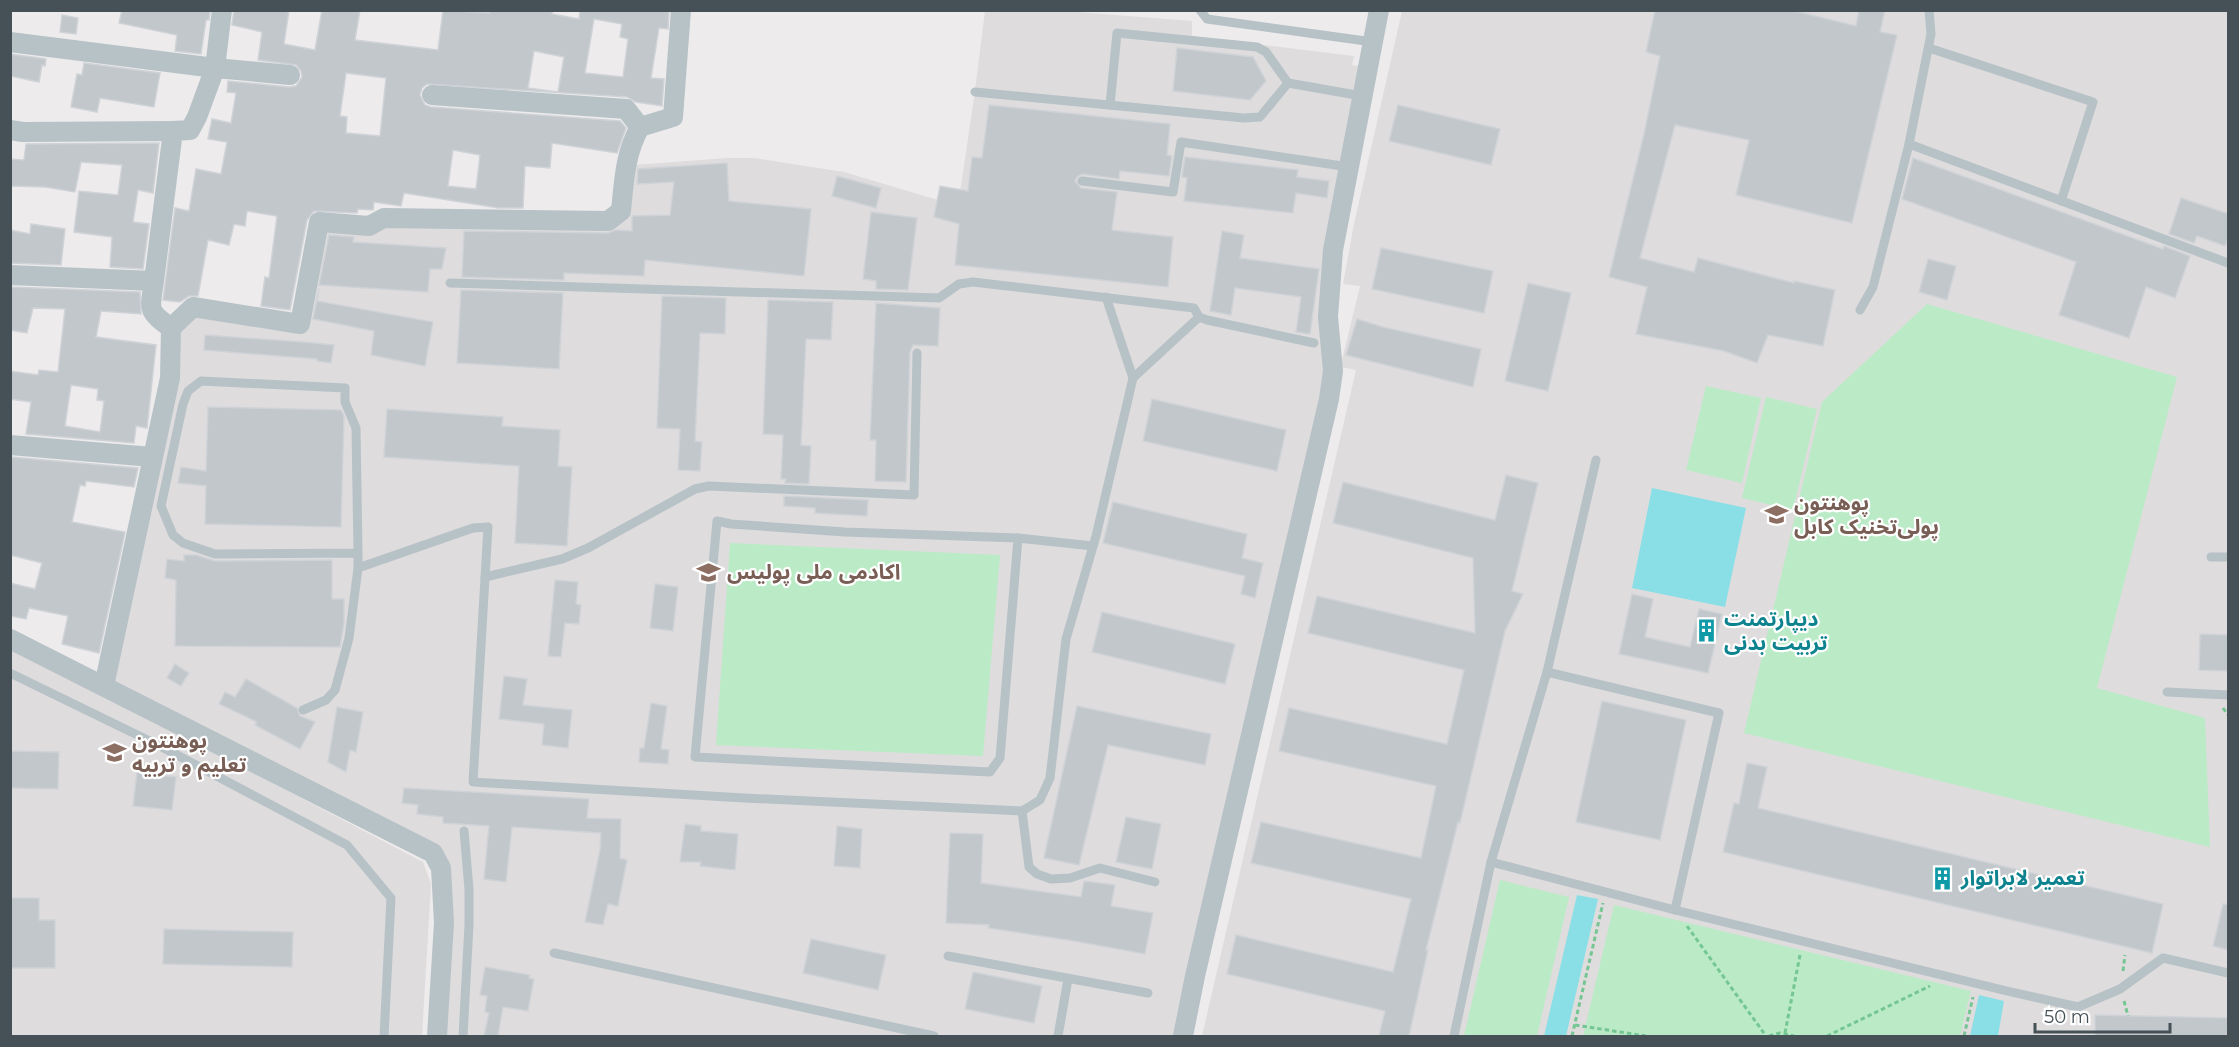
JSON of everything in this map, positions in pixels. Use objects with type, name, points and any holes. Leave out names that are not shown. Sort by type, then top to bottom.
[{"type":"street","points":[[10,130],[23,132],[190,130],[215,68],[222,10]]},
{"type":"street","points":[[104,686],[170,378],[171,328],[193,307],[300,324],[319,222],[369,226],[384,218],[608,221],[621,211],[625,168],[633,139],[640,127],[673,117],[681,10]]},
{"type":"street","points":[[1183,1036],[1329,399],[1333,371],[1328,318],[1333,250],[1379,10]]},
{"type":"street","points":[[10,42],[215,68],[290,75]]},
{"type":"street","points":[[432,95],[626,109],[640,127]]},
{"type":"street","points":[[171,328],[153,315],[150,309],[173,131]]},
{"type":"street","points":[[10,275],[154,281]]},
{"type":"street","points":[[10,446],[152,457]]},
{"type":"street","points":[[10,639],[433,853],[441,868],[444,923],[437,1036]]},
{"type":"lane","points":[[1200,10],[1207,19],[1373,42]]},
{"type":"lane","points":[[1860,310],[1873,286],[1909,144],[1929,48],[1931,34],[1929,10]]},
{"type":"lane","points":[[1110,105],[1117,33],[1257,47],[1266,52],[1288,83],[1362,96]]},
{"type":"lane","points":[[1929,48],[2093,102],[2061,201]]},
{"type":"lane","points":[[975,92],[1244,118],[1260,117],[1288,83]]},
{"type":"lane","points":[[1082,181],[1173,192],[1181,142],[1349,167]]},
{"type":"lane","points":[[1909,144],[2229,263]]},
{"type":"lane","points":[[450,283],[939,298],[959,284],[973,282],[1194,308],[1199,318]]},
{"type":"lane","points":[[358,568],[474,528],[488,527],[473,782],[1022,811],[1040,800],[1050,778],[1066,639],[1093,546],[1133,378],[1106,297]]},
{"type":"lane","points":[[1199,318],[1314,343]]},
{"type":"lane","points":[[1133,378],[1199,318]]},
{"type":"lane","points":[[485,577],[562,559],[588,548],[695,489],[709,486],[914,495],[917,353]]},
{"type":"lane","points":[[303,710],[326,699],[335,690],[349,638],[358,553],[356,428],[345,402],[345,387],[201,381],[188,391],[183,404],[161,506],[173,535],[183,543],[215,554],[358,553]]},
{"type":"lane","points":[[1454,1036],[1491,862],[1547,672],[1596,460]]},
{"type":"lane","points":[[1018,538],[1000,758],[990,772],[695,757],[717,521],[845,532],[1018,538],[1093,546]]},
{"type":"lane","points":[[2211,556],[2229,557]]},
{"type":"lane","points":[[1547,672],[1719,713],[1675,910]]},
{"type":"lane","points":[[10,673],[160,746],[347,846],[391,898],[384,1036]]},
{"type":"lane","points":[[2167,692],[2229,695]]},
{"type":"lane","points":[[1022,811],[1029,867],[1037,874],[1051,879],[1070,878],[1100,868],[1155,882]]},
{"type":"lane","points":[[463,1036],[469,925],[469,889],[464,831]]},
{"type":"lane","points":[[1491,862],[1605,893],[1976,984],[2078,1006],[2121,989],[2163,958],[2229,973]]},
{"type":"lane","points":[[554,953],[934,1036]]},
{"type":"lane","points":[[948,956],[1148,993]]},
{"type":"lane","points":[[1058,1036],[1068,980]]},
{"type":"path","points":[[1572,1036],[1605,893]]},
{"type":"path","points":[[1675,910],[1768,1036],[1785,1033],[1794,1036]]},
{"type":"path","points":[[1785,1033],[1802,941]]},
{"type":"path","points":[[1827,1036],[1948,977]]},
{"type":"path","points":[[1964,1036],[1976,984]]},
{"type":"path","points":[[1575,1025],[1646,1036]]},
{"type":"shaded area","name":"اکادمی ملی پولیس","points":[[985,11],[1064,11],[1192,21],[1192,36],[1354,56],[1352,65],[1369,68],[1333,250],[1333,371],[1183,1036],[437,1036],[441,868],[104,686],[170,350],[193,307],[300,324],[319,222],[608,221],[634,165],[727,158],[754,158],[844,172],[958,206]]},
{"type":"shaded area","name":"پوهنتون پولی‌تخنیک کابل","points":[[1402,11],[2228,11],[2228,1036],[1202,1036],[1356,370],[1342,367],[1342,360],[1360,286],[1343,284],[1354,224]]},
{"type":"shaded area","name":"پوهنتون تعلیم و تربیه","points":[[10,645],[423,862],[431,884],[422,1036],[11,1036]]},
{"type":"green space","points":[[1927,304],[2177,377],[2097,688],[2205,718],[2210,847],[1744,733],[1822,402]]},
{"type":"green space","points":[[1706,386],[1761,398],[1742,483],[1686,470]]},
{"type":"green space","points":[[1766,397],[1817,409],[1793,510],[1742,498]]},
{"type":"green space","points":[[730,543],[1000,555],[983,756],[716,745]]},
{"type":"green space","points":[[1500,880],[1569,897],[1537,1036],[1464,1036]]},
{"type":"green space","points":[[1614,905],[1971,991],[1960,1036],[1583,1036]]},
{"type":"water","points":[[1652,488],[1746,508],[1725,607],[1632,588]]},
{"type":"water","points":[[1577,895],[1598,899],[1566,1036],[1544,1036]]},
{"type":"water","points":[[1979,995],[2004,1001],[1998,1036],[1970,1036]]},
{"type":"building","points":[[122,10],[210,10],[209,20],[206,20],[201,54],[175,51],[177,35],[119,23]]},
{"type":"building","points":[[234,10],[289,10],[284,44],[315,50],[322,10],[360,10],[355,40],[438,50],[443,10],[489,13],[490,10],[553,10],[552,14],[579,19],[580,10],[669,10],[668,29],[659,28],[651,78],[664,79],[662,106],[636,102],[627,97],[427,84],[422,88],[420,95],[425,105],[431,107],[620,121],[626,128],[617,153],[552,143],[550,168],[525,166],[523,208],[499,208],[404,193],[401,206],[374,202],[373,210],[358,209],[357,213],[314,211],[307,220],[290,310],[261,306],[265,277],[269,278],[277,216],[247,211],[245,226],[234,224],[229,245],[208,240],[198,296],[189,296],[180,302],[163,300],[175,208],[189,211],[196,169],[221,174],[227,142],[208,139],[212,119],[231,123],[236,93],[227,92],[228,81],[289,87],[296,86],[302,77],[296,65],[258,60],[262,32],[232,25]],"holes":[[[594,19],[622,24],[620,37],[628,39],[623,77],[585,73]],[[534,51],[564,57],[558,92],[528,88]],[[346,73],[386,78],[380,136],[346,133],[347,117],[340,116]],[[453,150],[480,155],[476,189],[448,186]]]},
{"type":"building","points":[[1655,10],[1791,10],[1856,26],[1859,10],[1885,10],[1880,32],[1897,35],[1852,223],[1736,195],[1749,140],[1675,125],[1640,258],[1694,272],[1698,258],[1794,283],[1794,281],[1835,290],[1823,346],[1768,335],[1757,363],[1724,351],[1636,334],[1647,287],[1609,277],[1644,134],[1660,56],[1646,52]]},
{"type":"building","points":[[62,15],[78,18],[76,34],[60,32]]},
{"type":"building","points":[[1177,48],[1253,57],[1266,81],[1250,100],[1173,91]]},
{"type":"building","points":[[10,54],[46,59],[45,66],[42,65],[39,82],[10,76]]},
{"type":"building","points":[[84,63],[160,73],[154,107],[100,98],[97,112],[71,107],[77,74],[82,75]]},
{"type":"building","points":[[989,105],[1170,124],[1167,155],[1172,156],[1169,176],[1120,171],[1119,179],[1082,174],[1075,181],[1081,188],[1117,192],[1112,230],[1173,237],[1168,287],[955,265],[959,224],[934,217],[940,186],[968,191],[972,157],[982,158]]},
{"type":"building","points":[[1398,105],[1500,129],[1491,165],[1389,141]]},
{"type":"building","points":[[159,143],[153,193],[138,190],[133,222],[149,224],[143,269],[110,267],[112,237],[74,232],[79,191],[118,195],[122,165],[81,162],[75,192],[45,187],[10,186],[10,159],[24,160],[26,144]]},
{"type":"building","points":[[1185,157],[1298,170],[1297,177],[1329,181],[1327,198],[1296,193],[1293,213],[1184,201],[1187,178],[1182,177]]},
{"type":"building","points":[[1913,158],[2163,249],[2164,246],[2190,256],[2175,298],[2146,287],[2129,338],[2059,315],[2076,262],[1902,199]]},
{"type":"building","points":[[727,163],[729,201],[811,209],[804,276],[645,260],[644,276],[564,273],[564,280],[462,277],[464,231],[608,233],[616,230],[632,231],[632,216],[670,215],[674,182],[637,184],[638,169]]},
{"type":"building","points":[[837,176],[881,188],[876,208],[832,196]]},
{"type":"building","points":[[2181,198],[2229,214],[2229,237],[2225,246],[2197,236],[2194,243],[2169,234]]},
{"type":"building","points":[[871,212],[917,218],[908,290],[876,289],[876,281],[863,279]]},
{"type":"building","points":[[31,224],[65,229],[61,265],[10,263],[10,230],[30,234]]},
{"type":"building","points":[[1222,231],[1244,235],[1240,258],[1319,269],[1310,334],[1296,332],[1301,297],[1235,288],[1231,315],[1210,311]]},
{"type":"building","points":[[329,235],[354,237],[353,242],[446,248],[442,269],[430,269],[428,292],[319,285]]},
{"type":"building","points":[[1381,248],[1493,271],[1484,313],[1372,289]]},
{"type":"building","points":[[1928,259],[1956,266],[1947,300],[1919,292]]},
{"type":"building","points":[[1528,283],[1571,293],[1548,391],[1505,381]]},
{"type":"building","points":[[10,287],[140,292],[141,314],[101,311],[96,337],[156,345],[147,428],[136,426],[134,443],[26,434],[31,402],[10,399],[10,371],[38,375],[39,370],[58,372],[65,309],[33,308],[27,333],[10,330]],"holes":[[[71,385],[98,389],[97,400],[104,401],[100,432],[65,426]]]},
{"type":"building","points":[[319,289],[317,301],[433,322],[425,366],[371,355],[374,331],[313,319]]},
{"type":"building","points":[[461,290],[563,293],[559,369],[457,363]]},
{"type":"building","points":[[662,296],[726,298],[725,334],[700,333],[695,441],[702,442],[700,471],[678,470],[680,429],[657,428]]},
{"type":"building","points":[[768,300],[833,302],[831,340],[806,339],[801,445],[811,446],[809,484],[785,483],[786,479],[781,479],[783,435],[763,434]]},
{"type":"building","points":[[876,303],[940,308],[938,346],[913,345],[910,352],[906,482],[875,481],[876,440],[870,440]]},
{"type":"building","points":[[1357,319],[1481,349],[1473,387],[1346,355]]},
{"type":"building","points":[[205,335],[334,345],[331,363],[317,361],[317,359],[204,350]]},
{"type":"building","points":[[1152,399],[1286,430],[1277,471],[1143,441]]},
{"type":"building","points":[[208,407],[341,410],[344,416],[341,527],[205,524],[206,486],[178,483],[181,467],[206,471]]},
{"type":"building","points":[[387,409],[503,417],[502,426],[560,430],[558,466],[572,467],[567,546],[515,543],[519,466],[384,457]]},
{"type":"building","points":[[10,457],[138,468],[134,487],[86,481],[85,486],[80,485],[72,522],[125,532],[99,653],[62,644],[68,616],[29,608],[26,619],[10,616],[10,583],[35,589],[42,563],[10,555]]},
{"type":"building","points":[[1506,475],[1538,483],[1512,591],[1523,594],[1505,631],[1460,823],[1458,822],[1426,950],[1428,950],[1409,1036],[1379,1036],[1385,1011],[1227,974],[1236,935],[1393,972],[1411,899],[1251,863],[1261,822],[1421,858],[1436,786],[1279,751],[1289,708],[1447,744],[1464,670],[1308,633],[1317,596],[1475,633],[1473,558],[1333,523],[1343,482],[1495,520]]},
{"type":"building","points":[[784,496],[868,500],[867,516],[815,513],[815,508],[784,506]]},
{"type":"building","points":[[1113,502],[1247,534],[1242,558],[1263,563],[1255,598],[1241,594],[1245,576],[1103,543]]},
{"type":"building","points":[[184,555],[196,555],[215,561],[332,560],[332,599],[344,599],[344,623],[340,647],[175,646],[176,580],[165,578],[167,559],[184,561]]},
{"type":"building","points":[[555,580],[578,582],[576,604],[581,605],[579,624],[565,623],[561,657],[548,656]]},
{"type":"building","points":[[655,584],[678,587],[673,631],[650,628]]},
{"type":"building","name":"دیپارتمنت تربیت بدنی","points":[[1632,594],[1653,599],[1645,637],[1690,647],[1699,609],[1722,614],[1708,673],[1619,654]]},
{"type":"building","points":[[1102,612],[1235,644],[1225,684],[1092,652]]},
{"type":"building","points":[[2200,634],[2229,635],[2229,671],[2199,670]]},
{"type":"building","points":[[175,664],[189,673],[181,686],[167,678]]},
{"type":"building","points":[[504,676],[527,679],[523,705],[572,710],[568,748],[542,745],[544,724],[499,719]]},
{"type":"building","points":[[246,679],[297,708],[300,716],[315,722],[300,749],[255,725],[257,722],[219,704],[225,692],[235,697]]},
{"type":"building","points":[[1602,701],[1686,720],[1660,840],[1576,822]]},
{"type":"building","points":[[651,703],[667,706],[661,749],[669,750],[668,764],[639,762],[640,748],[644,748]]},
{"type":"building","points":[[1077,706],[1211,734],[1205,765],[1108,745],[1079,865],[1044,858]]},
{"type":"building","points":[[337,707],[363,712],[356,752],[350,750],[346,772],[328,762]]},
{"type":"building","points":[[10,751],[59,752],[58,789],[10,788]]},
{"type":"building","name":"تعمیر لابراتوار","points":[[1747,763],[1767,767],[1758,808],[2163,904],[2152,953],[1723,852],[1734,803],[1739,804]]},
{"type":"building","points":[[137,772],[176,777],[172,810],[133,806]]},
{"type":"building","points":[[404,788],[589,799],[587,818],[621,819],[620,858],[627,860],[618,906],[608,904],[603,925],[585,922],[600,850],[601,833],[512,827],[506,882],[484,879],[489,826],[443,823],[443,817],[417,814],[418,805],[402,803]]},
{"type":"building","points":[[1126,817],[1161,824],[1152,869],[1116,862]]},
{"type":"building","points":[[685,824],[701,826],[701,831],[738,834],[735,870],[700,866],[701,862],[680,862]]},
{"type":"building","points":[[837,826],[862,829],[860,868],[834,866]]},
{"type":"building","points":[[950,833],[983,834],[981,883],[1081,897],[1084,881],[1115,885],[1111,906],[1153,913],[1145,954],[988,928],[989,925],[946,923]]},
{"type":"building","points":[[10,898],[39,898],[39,920],[55,920],[55,968],[10,968]]},
{"type":"building","points":[[2223,904],[2229,905],[2229,950],[2213,946]]},
{"type":"building","points":[[164,929],[293,932],[292,967],[163,964]]},
{"type":"building","points":[[811,939],[886,955],[878,990],[803,973]]},
{"type":"building","points":[[485,967],[530,975],[529,978],[534,979],[528,1011],[503,1007],[498,1036],[484,1036],[489,1013],[485,1012],[487,996],[480,995]]},
{"type":"building","points":[[973,972],[1042,986],[1034,1023],[965,1009]]},
{"type":"building","points":[[2095,1015],[2229,1018],[2229,1036],[2095,1036]]},
{"type":"place","name":"پوهنتون پولی‌تخنیک کابل","points":[[1776,515]]},
{"type":"place","name":"اکادمی ملی پولیس","points":[[709,572]]},
{"type":"place","name":"دیپارتمنت تربیت بدنی","points":[[1706,631]]},
{"type":"place","name":"پوهنتون تعلیم و تربیه","points":[[114,753]]},
{"type":"place","name":"تعمیر لابراتوار","points":[[1943,878]]}]
